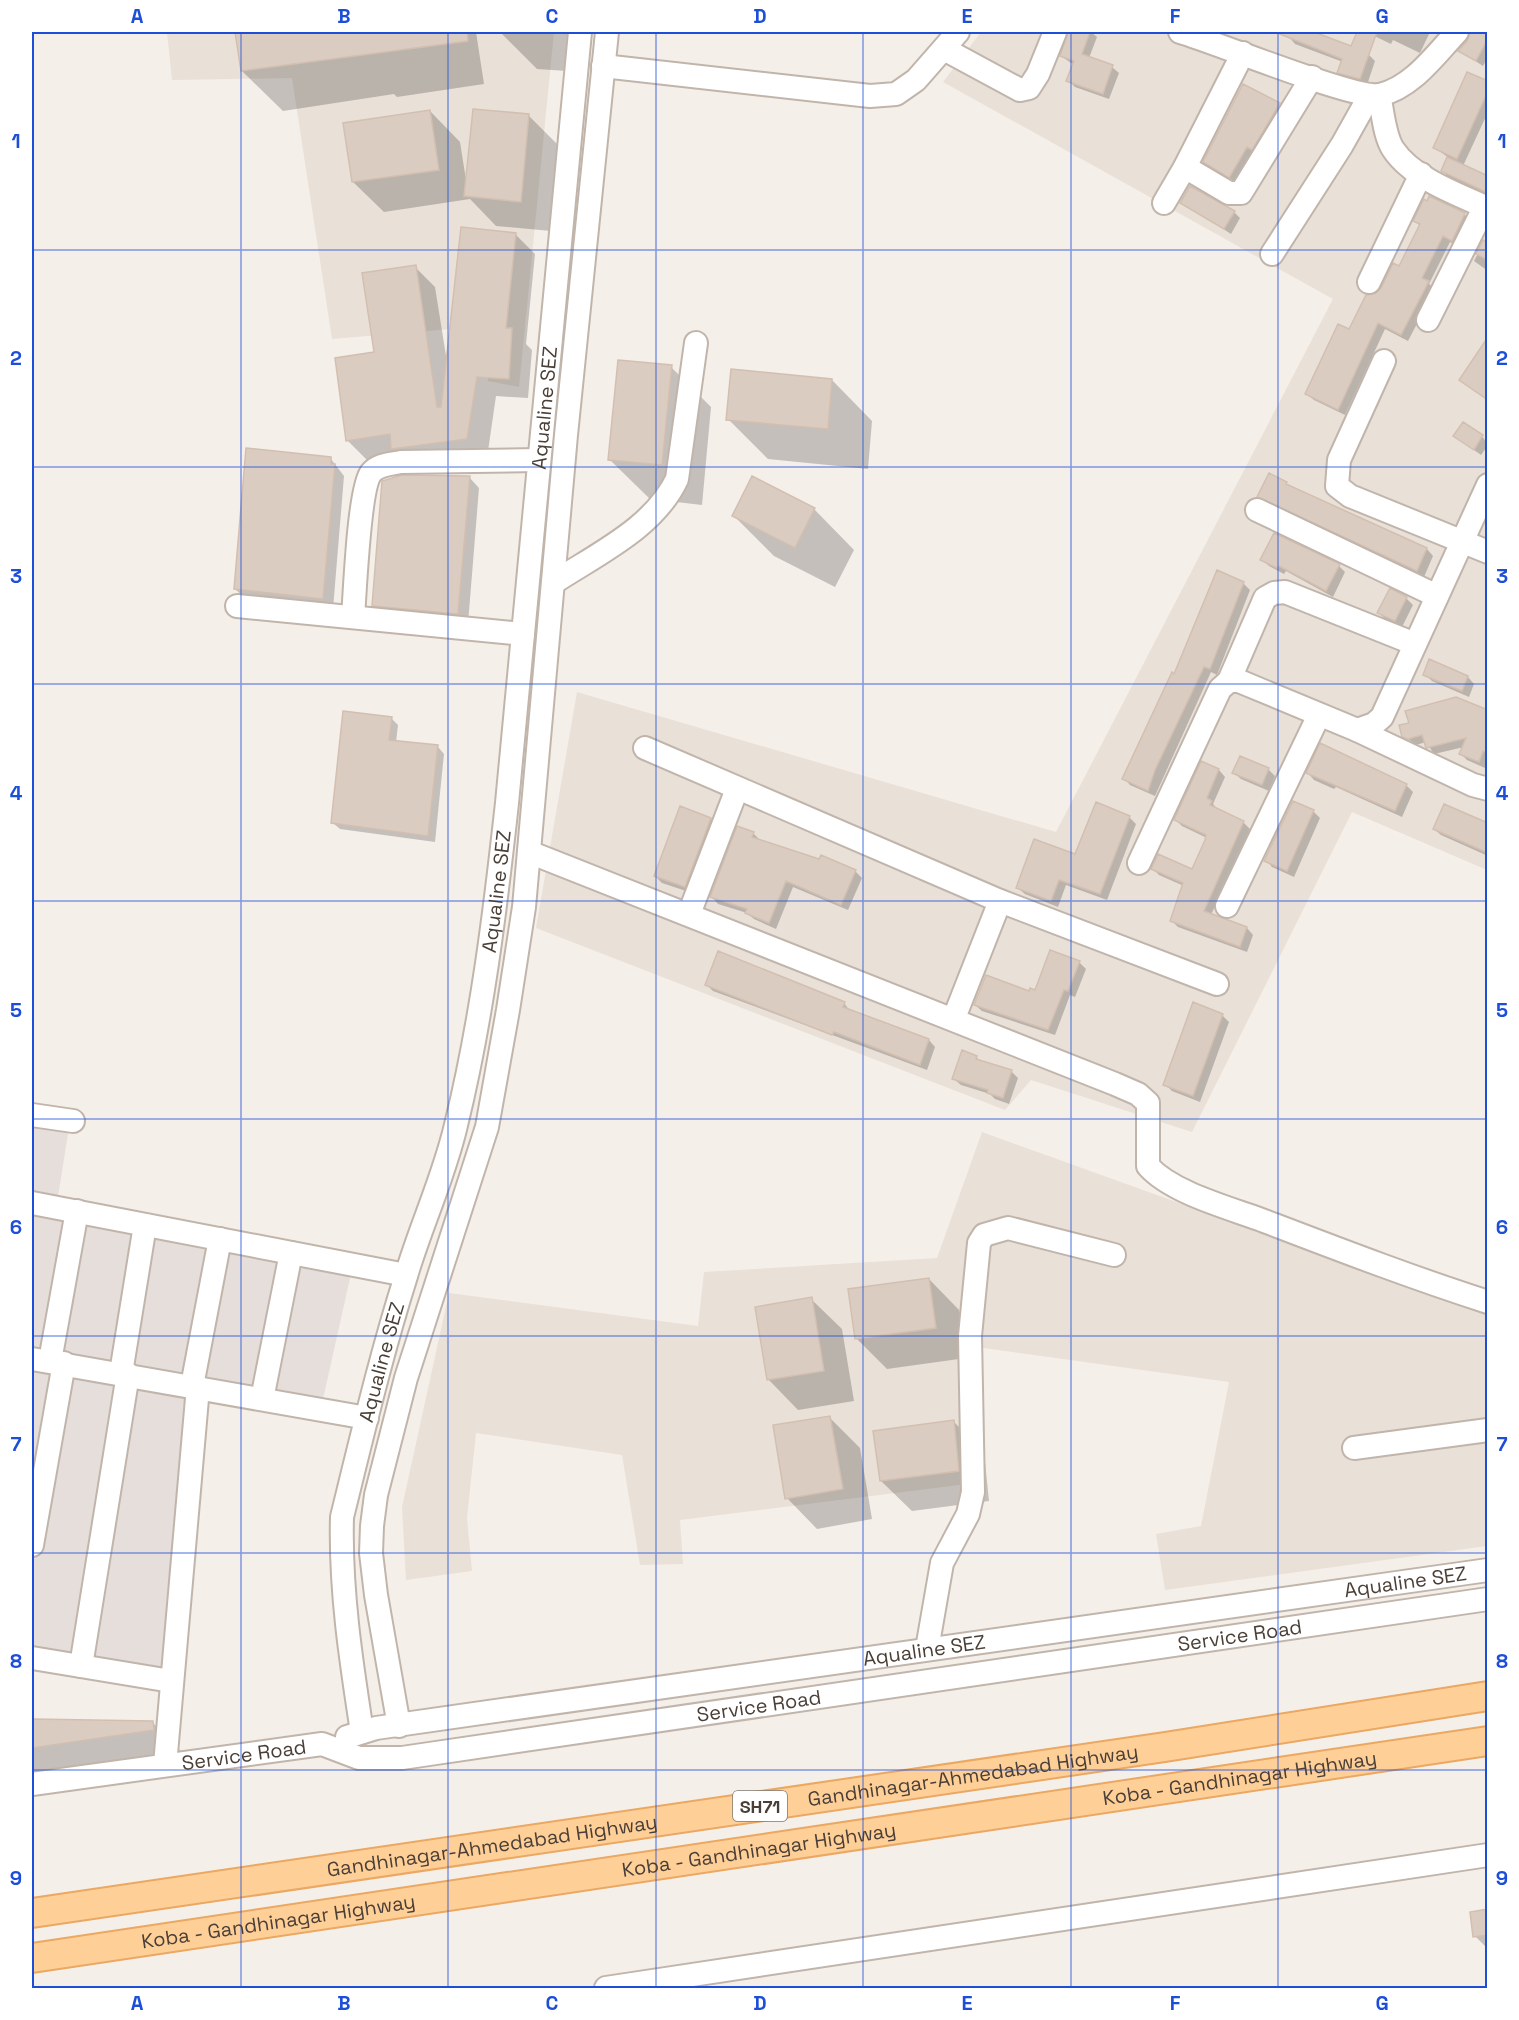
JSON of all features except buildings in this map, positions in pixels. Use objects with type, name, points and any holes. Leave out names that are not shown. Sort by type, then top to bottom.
[{"type":"main road","name":"Gandhinagar-Ahmedabad Highway","points":[[32,1913],[1165,1747],[1488,1696]]},
{"type":"main road","name":"Koba - Gandhinagar Highway","points":[[32,1958],[1488,1741]]},
{"type":"street","name":"Aqualine SEZ","points":[[362,1732],[341,1557],[342,1517],[406,1275],[444,1168],[477,1034],[493,927],[580,32]]},
{"type":"street","points":[[399,1726],[370,1553],[376,1495],[424,1318],[487,1127],[521,928],[607,32]]},
{"type":"street","points":[[603,66],[870,96],[896,94],[916,80],[951,40],[1020,90],[1029,88],[1038,74],[1055,32]]},
{"type":"street","points":[[1180,32],[1312,77],[1374,95]]},
{"type":"street","points":[[1272,254],[1374,95],[1417,75],[1457,32]]},
{"type":"street","points":[[1164,203],[1185,167],[1243,53]]},
{"type":"street","points":[[1185,167],[1229,193],[1235,195],[1241,193],[1312,77]]},
{"type":"street","points":[[1374,95],[1394,150],[1421,174],[1486,207],[1428,320]]},
{"type":"street","points":[[1369,282],[1421,174]]},
{"type":"street","points":[[553,583],[642,524],[670,494],[677,479],[696,343]]},
{"type":"street","points":[[1384,361],[1339,460],[1337,486],[1350,496],[1488,552]]},
{"type":"street","points":[[353,617],[365,490],[371,473],[380,466],[401,462],[538,460]]},
{"type":"street","points":[[1357,730],[1374,724],[1382,717],[1488,485]]},
{"type":"street","points":[[1257,510],[1437,596]]},
{"type":"street","points":[[1139,863],[1221,689],[1229,681],[1265,598],[1274,592],[1285,592],[1415,644]]},
{"type":"street","points":[[237,606],[523,634]]},
{"type":"street","points":[[1229,681],[1239,681],[1357,730],[1473,785],[1488,789]]},
{"type":"street","points":[[1227,906],[1318,715]]},
{"type":"street","points":[[645,748],[1000,901],[1218,984]]},
{"type":"street","points":[[689,914],[737,789]]},
{"type":"street","points":[[529,852],[954,1018],[1138,1094],[1148,1103],[1148,1166],[1157,1177],[1208,1200],[1404,1275],[1488,1302]]},
{"type":"street","points":[[954,1018],[1000,901]]},
{"type":"street","points":[[32,1114],[74,1121]]},
{"type":"street","points":[[32,1203],[406,1275]]},
{"type":"street","points":[[32,1545],[49,1361],[77,1211]]},
{"type":"street","points":[[81,1666],[145,1225]]},
{"type":"street","points":[[927,1649],[942,1563],[968,1514],[973,1492],[970,1336],[979,1243],[984,1235],[1008,1228],[1114,1255]]},
{"type":"street","points":[[165,1765],[195,1387],[219,1239]]},
{"type":"street","points":[[262,1399],[291,1253]]},
{"type":"street","points":[[49,1361],[367,1418]]},
{"type":"street","points":[[1354,1448],[1488,1430]]},
{"type":"street","name":"Aqualine SEZ","points":[[322,1744],[362,1732],[399,1726],[1488,1570]]},
{"type":"street","name":"Service Road","points":[[32,1784],[322,1744],[359,1758],[402,1758],[1488,1599]]},
{"type":"street","points":[[32,1659],[171,1681]]},
{"type":"street","points":[[606,1989],[1488,1856]]},
{"type":"shaded area","points":[[167,32],[554,32],[519,387],[488,381],[488,326],[332,339],[292,78],[172,80]]},
{"type":"shaded area","points":[[981,32],[1487,32],[1487,870],[1352,812],[1192,1132],[1031,1080],[1005,1110],[536,928],[577,692],[1056,832],[1333,299],[943,82]]},
{"type":"shaded area","points":[[32,1122],[69,1128],[55,1215],[353,1265],[323,1399],[186,1380],[161,1671],[32,1650]]},
{"type":"shaded area","points":[[982,1132],[1487,1314],[1487,1546],[1165,1590],[1156,1534],[1201,1526],[1229,1382],[962,1345],[967,1484],[680,1520],[683,1564],[640,1565],[622,1455],[476,1433],[467,1518],[472,1571],[406,1580],[402,1507],[449,1293],[698,1326],[704,1272],[937,1258]]}]
